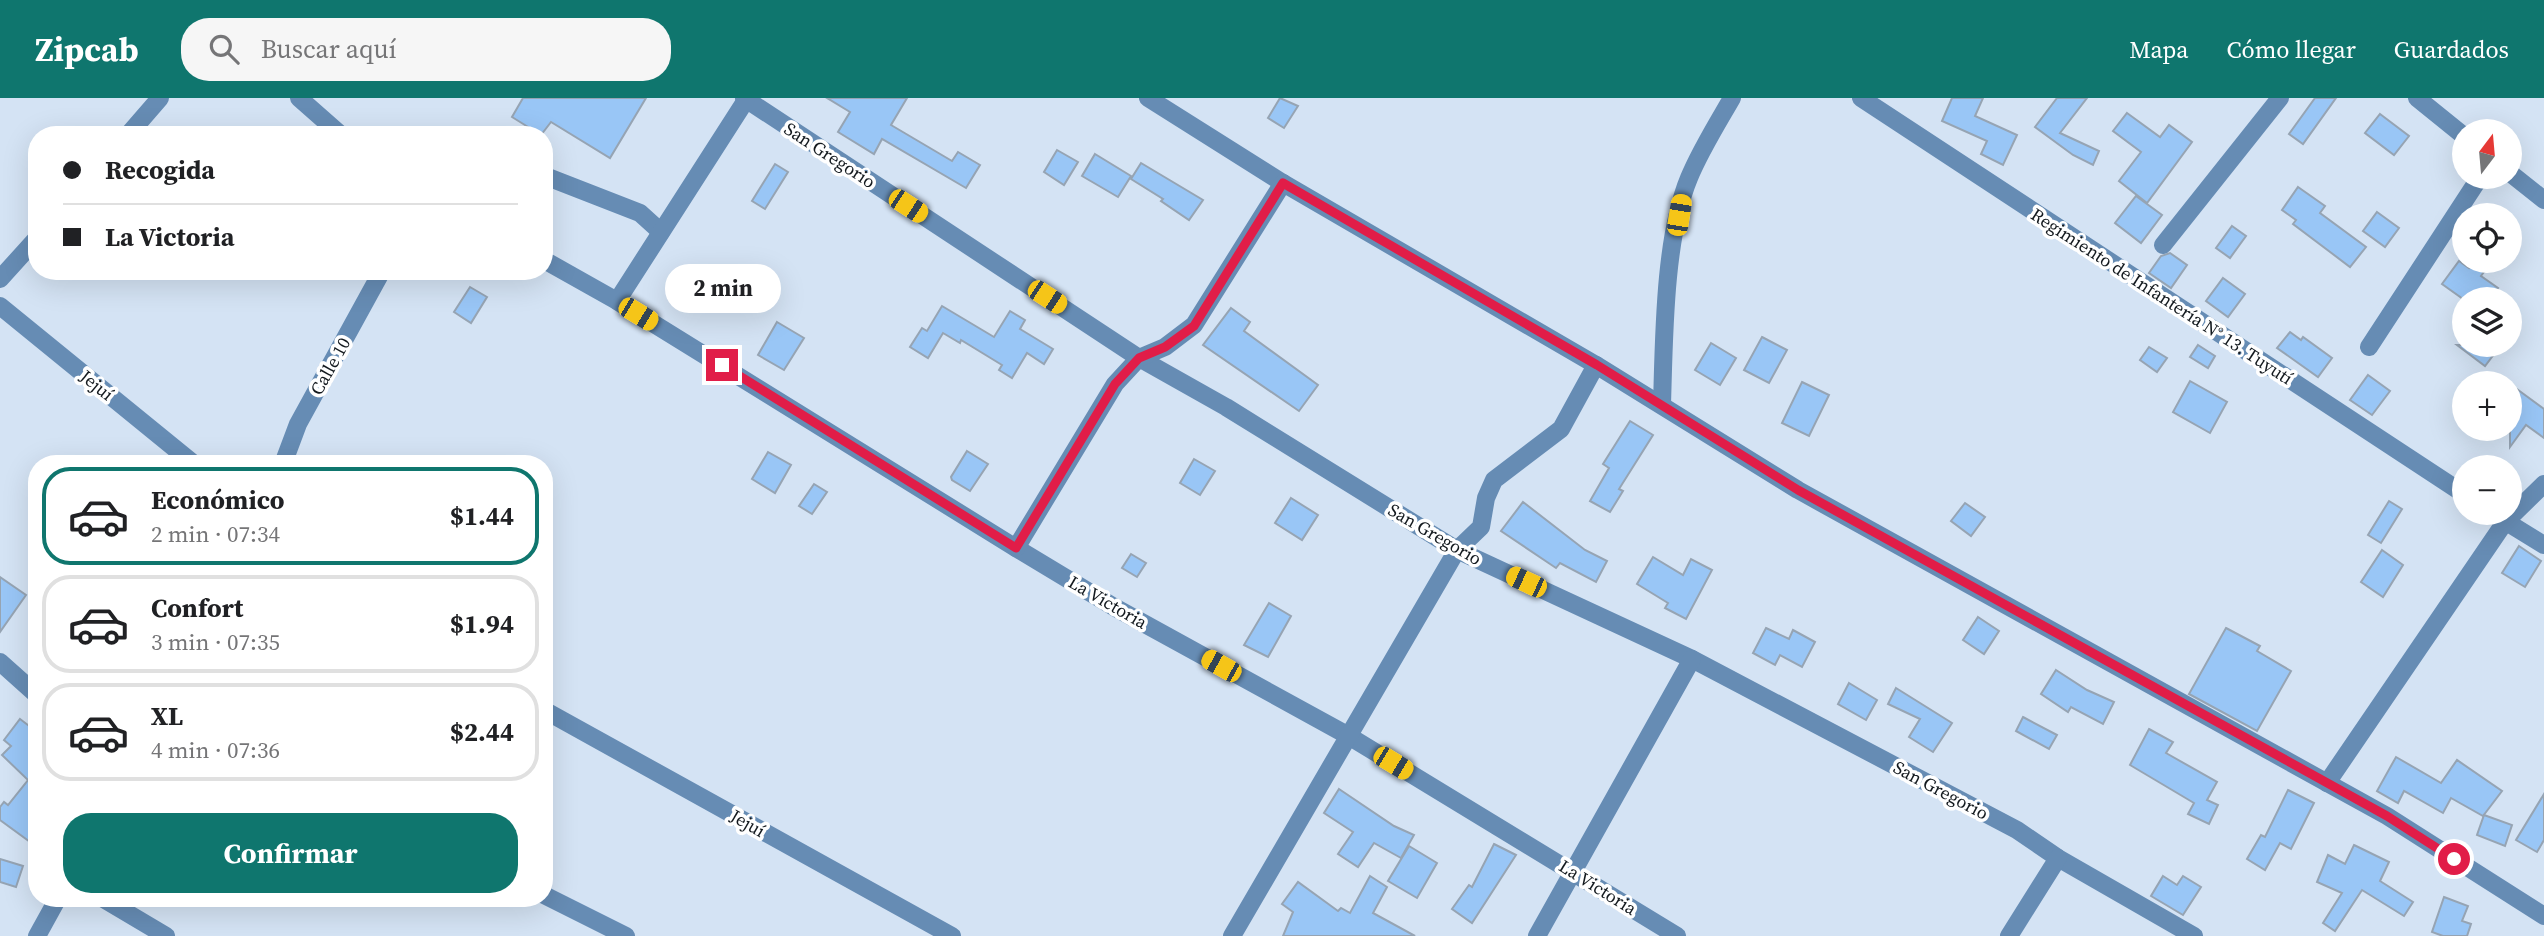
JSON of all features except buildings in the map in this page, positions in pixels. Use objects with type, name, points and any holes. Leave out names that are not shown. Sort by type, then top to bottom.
[{"type":"street","points":[[136,126],[160,98]]},
{"type":"street","points":[[299,98],[331,126]]},
{"type":"street","points":[[1148,98],[1283,183],[1597,365],[1798,490],[2387,816],[2544,916]]},
{"type":"street","points":[[1662,405],[1665,318],[1681,200],[1689,176],[1732,98]]},
{"type":"street","name":"Regimiento de Infantería N° 13. Tuyutí","points":[[1861,98],[2452,486]]},
{"type":"street","points":[[2163,244],[2280,98]]},
{"type":"street","points":[[2417,98],[2452,126]]},
{"type":"street","points":[[617,301],[745,99]]},
{"type":"street","name":"San Gregorio","points":[[745,99],[1139,358],[1226,407],[1457,550],[1692,659],[2017,830],[2059,858],[2194,936]]},
{"type":"street","points":[[553,179],[640,213],[661,232]]},
{"type":"street","points":[[1016,548],[1115,384],[1139,358],[1165,347],[1194,326],[1283,183]]},
{"type":"street","points":[[2522,183],[2544,200]]},
{"type":"street","points":[[2369,347],[2472,189]]},
{"type":"street","points":[[0,279],[28,248]]},
{"type":"street","name":"La Victoria","points":[[553,265],[617,301],[1114,607],[1347,736],[1677,936]]},
{"type":"street","name":"Calle 10","points":[[286,455],[298,424],[377,280]]},
{"type":"street","name":"Jejuí","points":[[0,306],[183,455]]},
{"type":"street","points":[[1232,936],[1457,550],[1480,527],[1486,498],[1494,480],[1513,462],[1561,429],[1597,365]]},
{"type":"street","points":[[2522,500],[2544,484]]},
{"type":"street","points":[[2327,783],[2494,525]]},
{"type":"street","points":[[2512,525],[2544,545]]},
{"type":"street","points":[[1537,936],[1692,659]]},
{"type":"street","points":[[0,662],[28,687]]},
{"type":"street","name":"Jejuí","points":[[553,715],[952,936]]},
{"type":"street","points":[[2009,936],[2059,858]]},
{"type":"street","points":[[553,900],[626,936]]},
{"type":"street","points":[[37,936],[53,907]]},
{"type":"street","points":[[117,907],[166,936]]},
{"type":"route","points":[[722,365],[1016,548],[1115,384],[1139,358],[1165,347],[1194,326],[1283,183],[1597,365],[1798,490],[2387,816],[2454,859]]}]
